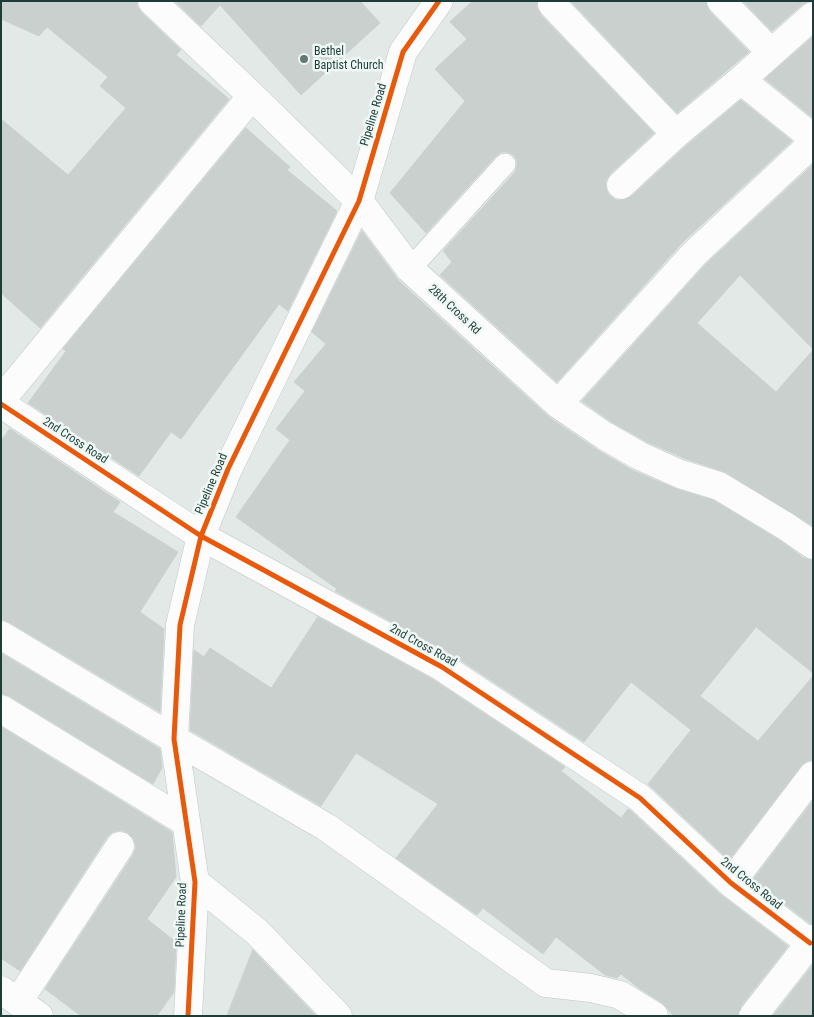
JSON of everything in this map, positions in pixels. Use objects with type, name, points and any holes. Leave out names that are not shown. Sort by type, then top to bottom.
[{"type":"street","name":"28th Cross Rd","points":[[152,1],[359,201],[410,269],[558,404],[605,436],[640,456],[680,474],[719,486],[813,545]]},
{"type":"street","name":"Pipeline Road","points":[[188,1016],[194,882],[174,739],[180,625],[201,536],[228,469],[359,201],[403,52],[439,1]]},
{"type":"street","points":[[721,1],[771,52]]},
{"type":"street","points":[[552,4],[676,134]]},
{"type":"street","points":[[621,185],[676,134],[741,80],[813,16]]},
{"type":"street","points":[[741,80],[813,138]]},
{"type":"street","points":[[1,400],[252,96]]},
{"type":"street","points":[[558,404],[695,253],[813,143]]},
{"type":"street","name":"2nd Cross Road","points":[[1,404],[201,536],[442,667],[640,798],[731,883],[811,941]]},
{"type":"street","points":[[1,635],[174,739],[326,827],[546,983],[591,988],[620,996],[654,1016]]},
{"type":"street","points":[[1,709],[186,822]]},
{"type":"street","points":[[731,883],[813,775]]},
{"type":"street","points":[[19,1003],[120,846]]},
{"type":"street","points":[[194,882],[257,932],[338,1016]]},
{"type":"street","points":[[753,1016],[811,941]]},
{"type":"lane","points":[[410,269],[505,164]]},
{"type":"building","points":[[1,1],[137,1],[137,6],[141,12],[181,50],[176,55],[229,99],[40,328],[1,293],[1,119],[68,175],[126,108],[100,86],[108,77],[47,27],[39,36],[1,19]]},
{"type":"building","name":"Bethel Baptist Church","points":[[175,1],[360,1],[380,23],[301,95],[220,5],[201,26]]},
{"type":"building","points":[[473,1],[537,1],[537,8],[541,15],[654,133],[606,180],[606,189],[609,195],[616,200],[624,200],[632,196],[686,146],[741,100],[792,141],[683,242],[557,382],[440,275],[452,262],[443,251],[515,172],[517,161],[514,155],[501,152],[496,156],[426,233],[390,193],[465,101],[435,69],[467,39],[450,22]]},
{"type":"building","points":[[571,1],[706,1],[710,12],[749,52],[677,113]]},
{"type":"building","points":[[743,1],[809,1],[772,31]]},
{"type":"building","points":[[813,37],[813,118],[765,79]]},
{"type":"building","points":[[246,128],[290,167],[287,170],[337,211],[288,311],[279,304],[181,439],[171,432],[139,476],[28,403],[66,351],[63,349]]},
{"type":"building","points":[[813,165],[813,349],[740,275],[697,323],[776,392],[813,350],[813,526],[727,473],[686,459],[647,442],[613,423],[582,401],[706,264]]},
{"type":"building","points":[[362,231],[399,281],[549,417],[596,449],[632,470],[674,488],[713,500],[779,540],[804,558],[813,560],[813,673],[756,627],[700,696],[758,741],[813,676],[813,760],[807,761],[801,766],[729,860],[648,784],[691,730],[631,682],[584,742],[451,654],[335,591],[337,589],[236,517],[290,440],[276,429],[305,391],[294,382],[326,344],[312,332]]},
{"type":"building","points":[[10,429],[120,502],[113,512],[178,552],[140,612],[164,629],[160,712],[1,619],[1,441]]},
{"type":"building","points":[[318,617],[434,680],[565,767],[561,771],[621,818],[628,809],[630,810],[720,894],[788,946],[741,1006],[738,1016],[674,1016],[662,1003],[621,974],[617,978],[605,975],[556,937],[543,954],[483,908],[477,915],[396,858],[438,804],[356,753],[321,806],[190,730],[194,650],[204,657],[210,648],[271,688]]},
{"type":"building","points":[[1,653],[160,749],[162,768],[153,784],[9,696],[1,693]]},
{"type":"building","points":[[1,727],[172,832],[176,877],[147,919],[176,942],[174,992],[157,1016],[81,1016],[45,989],[133,855],[136,847],[134,839],[128,833],[121,830],[113,832],[107,837],[20,971],[1,958]]},
{"type":"building","points":[[813,801],[813,924],[811,924],[753,880]]},
{"type":"building","points":[[253,950],[316,1016],[227,1016]]},
{"type":"building","points":[[813,965],[813,1016],[773,1016]]},
{"type":"cycle path","points":[[188,1016],[195,882],[174,739],[180,625],[201,536],[228,469],[359,201],[403,52],[439,1]]},
{"type":"cycle path","points":[[1,404],[201,536],[442,667],[640,798],[731,883],[810,943]]},
{"type":"place","name":"Bethel Baptist Church","points":[[304,59]]}]
